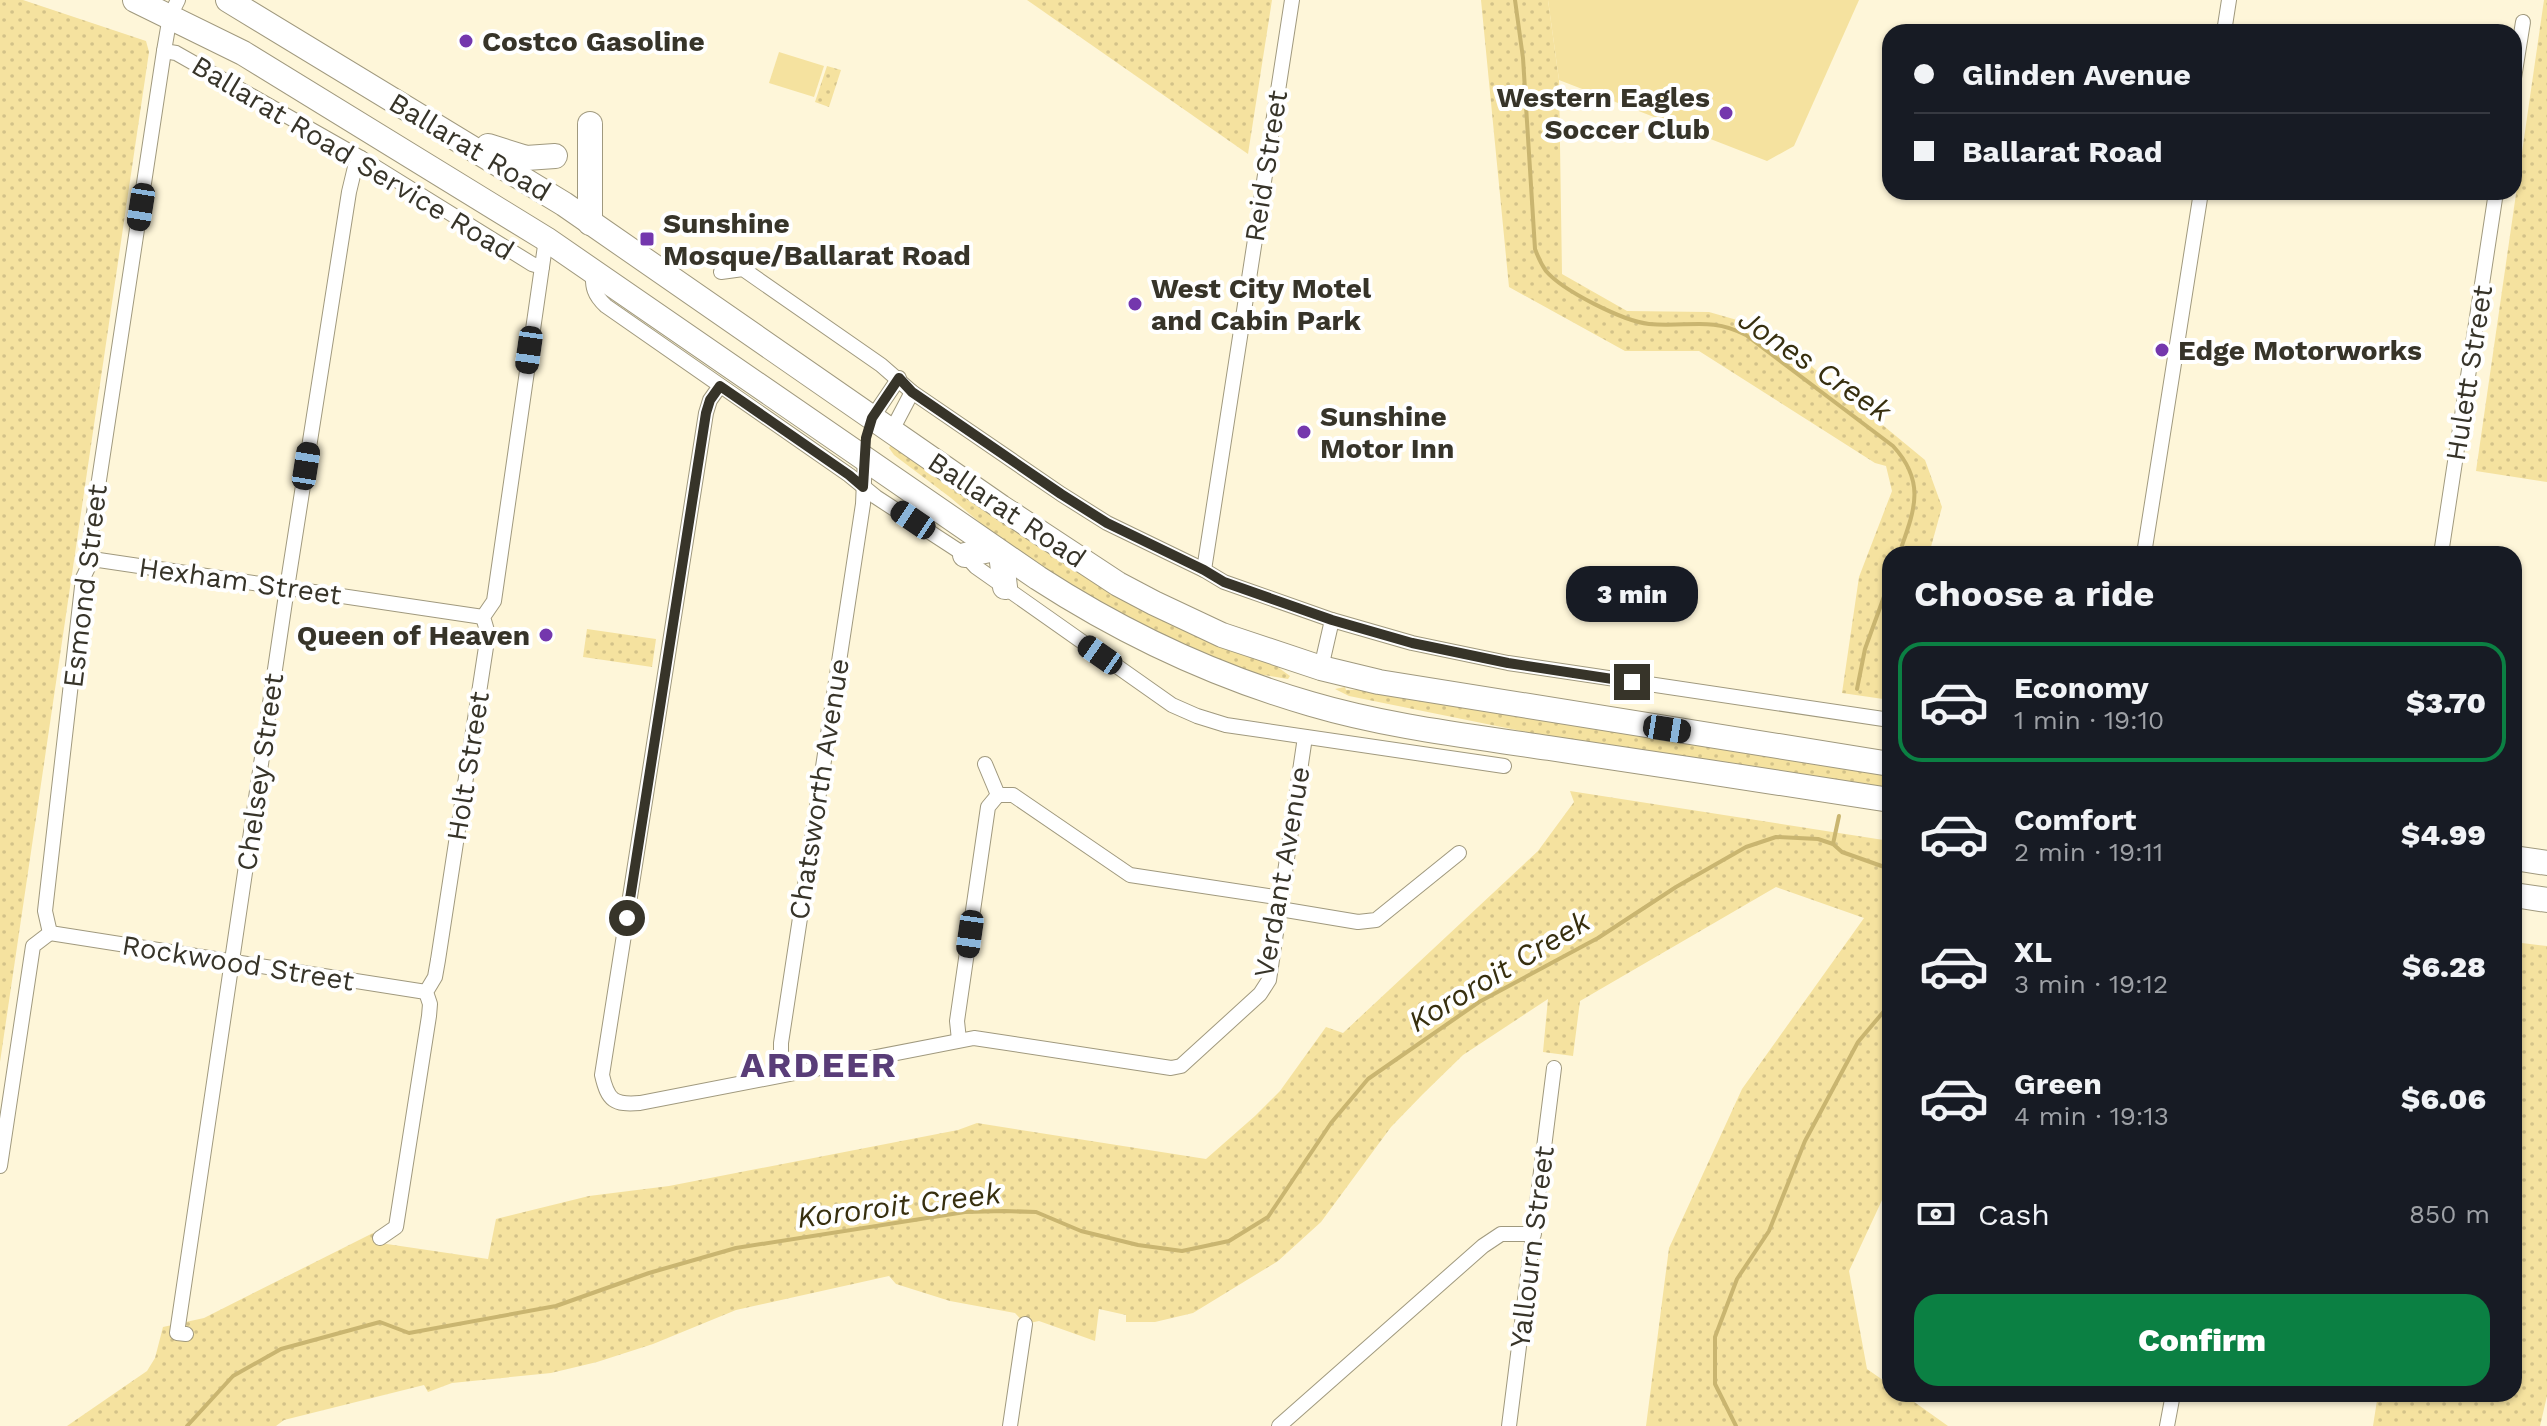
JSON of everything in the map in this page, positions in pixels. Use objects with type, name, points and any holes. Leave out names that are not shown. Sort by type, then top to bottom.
[{"type":"highway","name":"Ballarat Road","points":[[135,0],[174,8],[546,239],[998,552],[1084,608],[1169,652],[1216,672],[1313,705],[1399,725],[1882,799]]},
{"type":"highway","name":"Ballarat Road","points":[[228,0],[545,192],[1081,561],[1154,603],[1222,635],[1321,668],[1424,690],[1882,763]]},
{"type":"highway","points":[[590,124],[590,223]]},
{"type":"highway","points":[[438,127],[513,155],[526,158],[555,156]]},
{"type":"highway","points":[[871,462],[883,446],[882,425]]},
{"type":"highway","points":[[965,555],[998,552],[1005,587]]},
{"type":"highway","points":[[1313,705],[1321,668]]},
{"type":"highway","points":[[2522,859],[2547,863]]},
{"type":"highway","points":[[2522,898],[2547,900]]},
{"type":"street","name":"Reid Street","points":[[1204,570],[1292,0]]},
{"type":"street","points":[[2225,24],[2229,0]]},
{"type":"street","name":"Esmond Street","points":[[50,933],[45,911],[83,578],[92,559],[94,509],[164,51],[174,8]]},
{"type":"street","points":[[2522,28],[2523,22]]},
{"type":"street","name":"Ballarat Road Service Road","points":[[164,51],[176,53],[361,158],[472,228],[542,267]]},
{"type":"street","name":"Chelsey Street","points":[[186,1334],[177,1333],[287,588],[349,192],[355,167],[361,158]]},
{"type":"street","points":[[2145,546],[2200,200]]},
{"type":"street","name":"Hulett Street","points":[[2442,546],[2495,200]]},
{"type":"street","name":"Holt Street","points":[[380,1238],[396,1227],[429,1016],[430,1004],[426,992],[435,977],[438,960],[488,634],[483,617],[494,601],[546,239]]},
{"type":"street","name":"Ballarat Road","points":[[721,272],[743,269],[899,378],[912,392],[1061,494],[1107,523],[1224,582],[1332,620],[1412,643],[1508,663],[1882,719]]},
{"type":"street","points":[[593,271],[595,296],[606,306],[849,475],[865,495],[965,555],[976,567],[1172,705],[1226,725],[1504,766]]},
{"type":"street","points":[[882,425],[899,378]]},
{"type":"street","name":"Verdant Avenue","points":[[720,386],[710,400],[706,413],[602,1075],[612,1100],[624,1104],[640,1103],[974,1038],[1171,1068],[1181,1066],[1260,994],[1269,980],[1305,737]]},
{"type":"street","points":[[882,425],[912,392]]},
{"type":"street","name":"Chatsworth Avenue","points":[[784,1074],[781,1043],[865,495],[877,480],[871,462]]},
{"type":"street","name":"Hexham Street","points":[[92,559],[483,617]]},
{"type":"street","points":[[1321,668],[1332,620]]},
{"type":"street","points":[[985,764],[998,795]]},
{"type":"street","points":[[998,795],[1013,795],[1130,875],[1358,922],[1376,920],[1459,853]]},
{"type":"street","points":[[959,1040],[957,1021],[988,807],[998,795]]},
{"type":"street","points":[[0,1166],[33,946],[50,933]]},
{"type":"street","name":"Rockwood Street","points":[[50,933],[426,992]]},
{"type":"street","name":"Yallourn Street","points":[[1509,1426],[1554,1068]]},
{"type":"street","points":[[1279,1426],[1492,1239],[1534,1239]]},
{"type":"street","points":[[1010,1426],[1025,1324]]},
{"type":"street","points":[[2167,1426],[2172,1402]]},
{"type":"shaded area","points":[[0,0],[23,0],[146,41],[149,52],[0,1062]]},
{"type":"shaded area","points":[[1027,0],[1272,0],[1248,154]]},
{"type":"shaded area","points":[[1481,0],[1548,0],[1559,80],[1562,274],[1627,311],[1709,312],[1765,328],[1925,460],[1942,507],[1931,546],[1882,546],[1882,699],[1842,693],[1859,577],[1892,491],[1886,466],[1875,463],[1699,351],[1625,351],[1509,287]]},
{"type":"shaded area","name":"Western Eagles Soccer Club","points":[[1548,0],[1859,0],[1794,146],[1767,161],[1559,80]]},
{"type":"shaded area","points":[[2544,0],[2547,0],[2547,482],[2476,471],[2515,200],[2522,200],[2522,152]]},
{"type":"shaded area","points":[[779,52],[824,66],[814,97],[769,83]]},
{"type":"shaded area","points":[[827,66],[841,70],[829,107],[815,102]]},
{"type":"shaded area","points":[[891,445],[1268,660],[1290,676],[1288,679],[1258,674],[1225,663],[1152,631],[1089,596],[998,538],[894,455],[889,448]]},
{"type":"shaded area","points":[[587,629],[656,639],[652,667],[583,657]]},
{"type":"shaded area","points":[[1335,689],[1371,690],[1882,771],[1882,787],[1541,735],[1349,696]]},
{"type":"shaded area","points":[[1570,791],[1882,840],[1882,1200],[1849,1271],[1867,1369],[1882,1379],[1882,1402],[1914,1402],[1948,1426],[1646,1426],[1669,1248],[1742,1089],[1864,918],[1776,887],[1580,1001],[1573,1056],[1543,1052],[1548,999],[1463,1055],[1391,1127],[1321,1222],[1278,1261],[1193,1313],[1155,1322],[1126,1322],[1126,1315],[1099,1309],[1095,1341],[1039,1321],[1025,1324],[1015,1313],[950,1301],[896,1284],[889,1276],[736,1310],[653,1344],[597,1362],[551,1373],[452,1383],[428,1392],[424,1385],[284,1420],[276,1426],[67,1426],[147,1371],[155,1358],[163,1327],[204,1318],[373,1233],[380,1243],[488,1259],[496,1219],[589,1196],[669,1186],[958,1130],[977,1123],[1206,1159],[1280,1091],[1326,1027],[1343,1033],[1538,851],[1574,802]]},
{"type":"shaded area","points":[[2522,943],[2547,946],[2547,1396],[2540,1426],[2373,1426],[2377,1402],[2522,1402]]},
{"type":"waterway","name":"Jones Creek","points":[[1515,0],[1523,58],[1535,249],[1546,271],[1579,296],[1638,322],[1710,324],[1746,335],[1893,446],[1904,460],[1914,485],[1913,511],[1902,546]]},
{"type":"waterway","name":"Jones Creek","points":[[1857,689],[1865,649],[1882,602]]},
{"type":"waterway","name":"Jones Creek","points":[[1833,844],[1839,816]]},
{"type":"waterway","name":"Kororoit Creek","points":[[187,1426],[233,1376],[281,1349],[380,1322],[409,1333],[556,1306],[649,1273],[736,1248],[965,1212],[1004,1211],[1036,1212],[1081,1231],[1138,1245],[1182,1251],[1229,1241],[1268,1217],[1331,1123],[1368,1079],[1479,1002],[1598,938],[1676,887],[1746,847],[1776,837],[1818,839],[1833,844],[1842,852],[1882,866]]},
{"type":"waterway","name":"Kororoit Creek","points":[[1736,1426],[1715,1384],[1715,1337],[1737,1279],[1769,1231],[1805,1141],[1858,1042],[1882,1014]]},
{"type":"place","name":"Costco Gasoline","points":[[466,41]]},
{"type":"place","name":"Western Eagles Soccer Club","points":[[1726,113]]},
{"type":"place","name":"Sunshine Mosque/Ballarat Road","points":[[647,239]]},
{"type":"place","name":"West City Motel and Cabin Park","points":[[1135,304]]},
{"type":"place","name":"Edge Motorworks","points":[[2162,350]]},
{"type":"place","name":"Sunshine Motor Inn","points":[[1304,432]]},
{"type":"place","name":"Queen of Heaven","points":[[546,635]]},
{"type":"district","name":"ARDEER","points":[[819,1065]]},
{"type":"route","points":[[627,918],[706,413],[710,400],[720,386],[863,487],[866,438],[872,418],[899,378],[912,392],[1107,523],[1224,582],[1332,620],[1412,643],[1508,663],[1632,682]]}]
